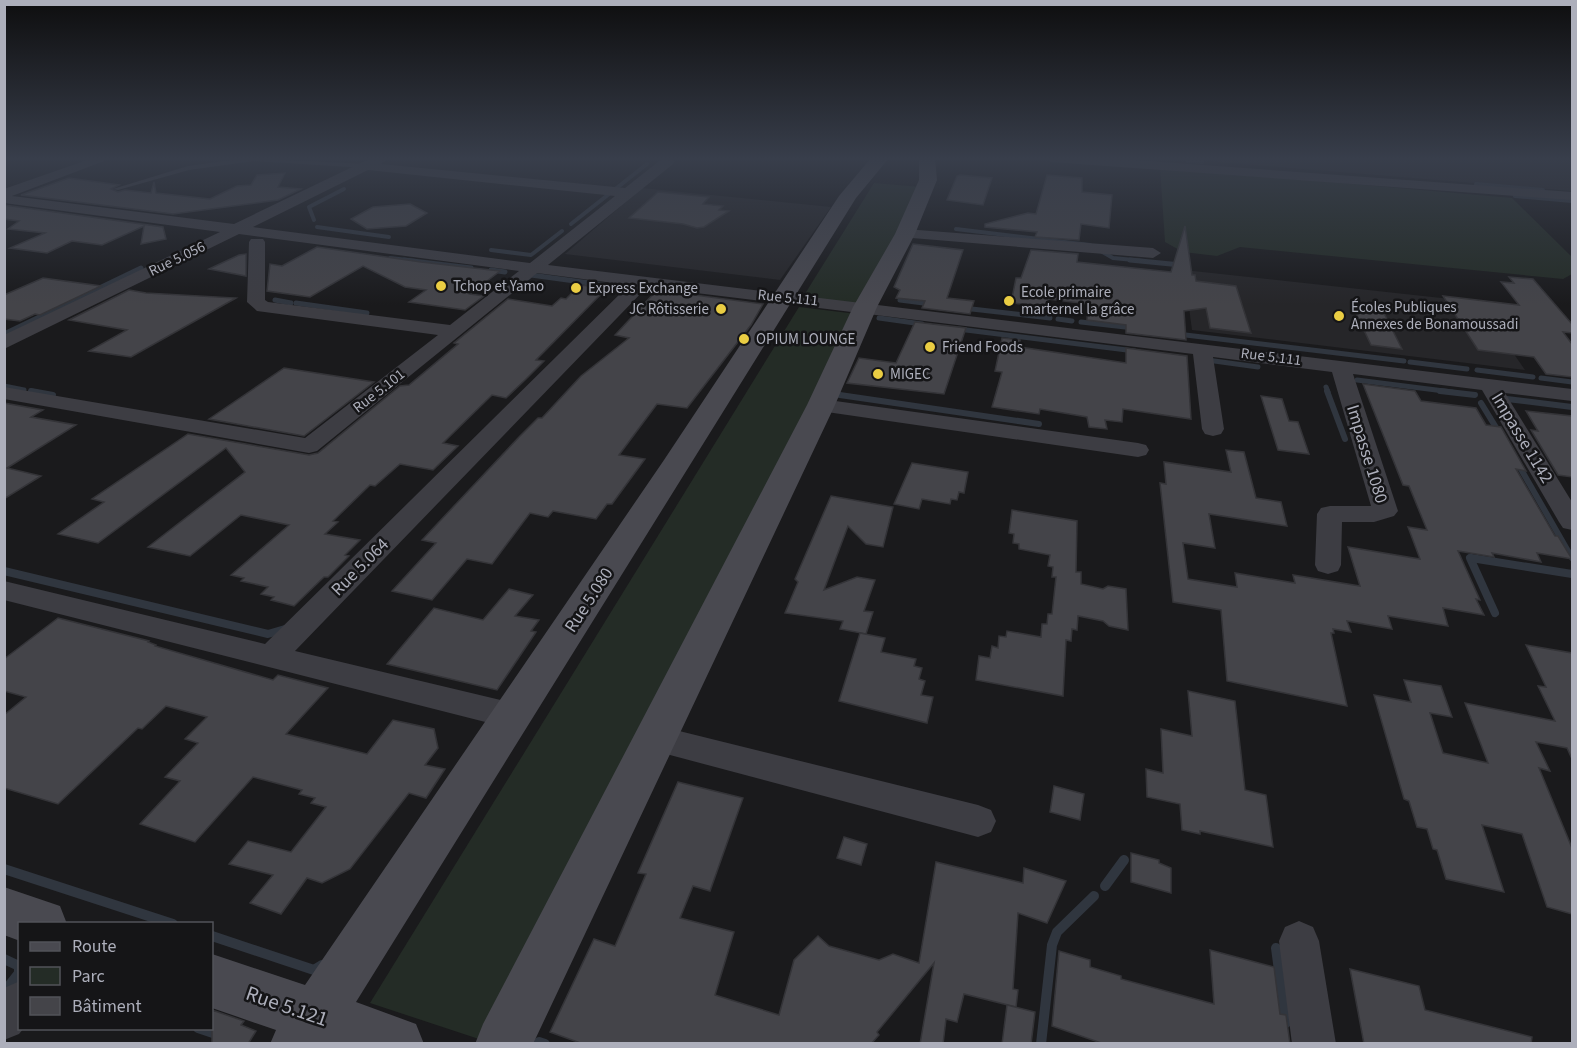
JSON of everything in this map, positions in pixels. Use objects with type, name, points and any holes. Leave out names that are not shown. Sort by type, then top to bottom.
[{"type":"main road","name":"Rue 5.080","points":[[307,1030],[513,716],[841,207]]},
{"type":"main road","points":[[502,1044],[821,405],[865,307],[905,234],[917,207]]},
{"type":"main road","points":[[4,911],[36,922]]},
{"type":"main road","name":"Rue 5.121","points":[[213,982],[307,1030],[396,1044]]},
{"type":"street","name":"Rue 5.111","points":[[63,207],[534,268],[1572,395]]},
{"type":"street","points":[[283,207],[292,236],[188,254],[182,223],[283,207]]},
{"type":"street","name":"Rue 5.056","points":[[4,343],[283,207]]},
{"type":"street","name":"Rue 5.101","points":[[4,393],[309,446],[611,207]]},
{"type":"street","points":[[905,234],[1154,253]]},
{"type":"street","points":[[257,242],[256,302],[263,307],[454,331]]},
{"type":"street","name":"Rue 5.064","points":[[271,657],[643,281]]},
{"type":"street","points":[[1202,349],[1213,429]]},
{"type":"street","name":"Impasse 1080","points":[[1328,565],[1330,514],[1374,514],[1385,511],[1340,365]]},
{"type":"street","name":"Impasse 1142","points":[[1490,386],[1572,522]]},
{"type":"street","points":[[821,405],[1138,450]]},
{"type":"street","points":[[4,590],[513,716]]},
{"type":"street","points":[[655,738],[978,821]]},
{"type":"street","points":[[1299,941],[1314,1044]]},
{"type":"street","points":[[4,1019],[18,1004]]},
{"type":"shaded area","points":[[620,207],[831,207],[780,280],[565,254]]},
{"type":"shaded area","name":"Écoles Publiques Annexes de Bonamoussadi","points":[[1184,270],[1478,302],[1525,370],[1192,330]]},
{"type":"green space","points":[[859,207],[911,207],[864,305],[803,297]]},
{"type":"green space","points":[[1163,207],[1521,207],[1572,257],[1572,274],[1563,279],[1240,247],[1217,256],[1183,252],[1165,242]]},
{"type":"green space","points":[[799,307],[857,314],[491,1043],[370,1003]]},
{"type":"building","points":[[4,207],[18,207],[163,227],[166,239],[141,244],[144,226],[102,245],[72,241],[47,253],[10,248],[45,233],[8,229],[19,221],[4,219]]},
{"type":"building","points":[[116,207],[226,207],[173,214]]},
{"type":"building","points":[[373,207],[415,207],[427,213],[406,226],[367,229],[351,219]]},
{"type":"building","points":[[641,207],[722,207],[719,210],[729,211],[704,227],[697,228],[683,224],[629,218]]},
{"type":"building","points":[[1038,207],[1111,207],[1109,228],[1081,224],[1079,240],[1035,237],[1037,232],[985,227],[985,224],[1028,213],[1036,214]]},
{"type":"building","points":[[1185,226],[1192,275],[1195,275],[1196,281],[1236,286],[1251,333],[1210,328],[1206,308],[1184,311],[1186,340],[1126,333],[1126,325],[1087,320],[1088,304],[1048,299],[1047,306],[1011,303],[1016,278],[1021,278],[1031,250],[1078,254],[1077,262],[1171,272]]},
{"type":"building","points":[[913,244],[963,250],[947,298],[974,301],[970,314],[922,308],[925,301],[896,298],[900,290],[894,287]]},
{"type":"building","points":[[317,247],[500,271],[470,294],[484,296],[465,310],[409,302],[426,290],[405,287],[363,266],[310,297],[267,291],[270,264],[282,266]]},
{"type":"building","points":[[246,254],[246,276],[209,269],[239,255]]},
{"type":"building","points":[[1509,277],[1533,279],[1572,324],[1572,333],[1563,332],[1572,344],[1572,377],[1546,374],[1534,357],[1478,350],[1443,296],[1519,305],[1501,282],[1514,283]]},
{"type":"building","points":[[43,278],[101,286],[40,315],[35,314],[20,321],[4,319],[4,295]]},
{"type":"building","points":[[580,285],[607,288],[536,360],[544,361],[506,398],[492,395],[443,443],[458,446],[433,470],[400,464],[375,486],[370,485],[333,521],[338,522],[325,534],[360,540],[345,555],[349,556],[328,577],[324,577],[294,606],[271,600],[274,597],[261,594],[268,587],[241,581],[244,578],[231,575],[289,525],[241,515],[190,556],[148,547],[245,472],[226,448],[98,543],[58,534],[104,502],[92,499],[188,434],[309,455],[318,453],[400,386],[409,385],[458,344],[454,343],[508,299],[552,306],[561,298],[566,299]]},
{"type":"building","points":[[129,290],[236,298],[131,357],[89,351],[127,330],[69,320]]},
{"type":"building","points":[[657,290],[763,304],[751,325],[687,408],[657,404],[619,455],[645,459],[612,504],[607,504],[596,519],[553,511],[548,517],[530,513],[492,564],[467,559],[432,600],[392,591],[436,543],[422,540],[519,437],[538,418],[542,418],[581,376],[629,338],[615,335]]},
{"type":"building","points":[[1354,309],[1383,311],[1402,349],[1371,345]]},
{"type":"building","points":[[915,322],[966,328],[944,394],[847,383],[859,358],[896,363]]},
{"type":"building","points":[[1002,338],[1020,340],[1020,347],[1126,363],[1126,348],[1187,356],[1191,419],[1123,409],[1122,422],[1105,420],[1107,429],[1089,427],[1087,417],[1040,409],[1039,414],[992,407],[1002,372],[995,371]]},
{"type":"building","points":[[284,368],[374,382],[304,436],[209,419]]},
{"type":"building","points":[[1363,384],[1415,391],[1421,401],[1476,408],[1486,425],[1501,427],[1526,471],[1516,469],[1555,536],[1558,536],[1572,559],[1537,553],[1541,562],[1492,553],[1494,557],[1458,551],[1480,600],[1476,599],[1484,615],[1443,608],[1448,626],[1388,616],[1392,629],[1347,621],[1351,632],[1333,629],[1334,633],[1331,633],[1347,706],[1227,681],[1221,610],[1173,602],[1160,483],[1166,484],[1164,462],[1231,472],[1226,450],[1244,452],[1256,498],[1281,502],[1287,526],[1209,514],[1215,548],[1183,543],[1188,579],[1237,587],[1235,573],[1295,583],[1293,575],[1360,586],[1348,547],[1420,559],[1408,527],[1427,530],[1409,486],[1403,485]]},
{"type":"building","points":[[1261,396],[1282,399],[1289,421],[1298,422],[1309,454],[1278,450]]},
{"type":"building","points":[[4,403],[43,410],[31,417],[76,425],[7,468],[41,476],[4,499]]},
{"type":"building","points":[[1526,411],[1572,416],[1572,477],[1558,475],[1531,430],[1538,431]]},
{"type":"building","points":[[912,463],[968,472],[964,493],[959,492],[957,500],[951,499],[950,504],[922,499],[919,509],[894,504]]},
{"type":"building","points":[[831,496],[893,507],[883,547],[866,544],[848,526],[824,590],[857,577],[875,580],[864,611],[873,612],[866,634],[840,629],[843,621],[785,613],[798,582],[795,579]]},
{"type":"building","points":[[1012,510],[1077,521],[1076,572],[1081,572],[1081,584],[1103,589],[1108,586],[1126,589],[1128,630],[1109,626],[1103,621],[1078,616],[1077,630],[1072,629],[1071,641],[1066,640],[1063,696],[976,680],[979,656],[990,658],[992,646],[998,648],[999,636],[1006,637],[1007,631],[1041,637],[1042,624],[1047,624],[1048,614],[1052,614],[1056,577],[1052,577],[1053,567],[1048,566],[1050,555],[1019,549],[1019,544],[1013,543],[1014,534],[1009,533]]},
{"type":"building","points":[[509,589],[533,595],[515,616],[539,620],[531,631],[536,632],[497,690],[387,664],[434,608],[483,620]]},
{"type":"building","points":[[58,618],[149,641],[155,646],[273,680],[278,675],[328,688],[286,734],[367,754],[393,720],[434,729],[438,748],[425,765],[445,769],[426,798],[409,793],[350,869],[322,883],[307,878],[281,914],[250,903],[273,875],[229,864],[248,841],[291,852],[326,807],[311,803],[315,798],[299,794],[302,790],[253,777],[195,842],[140,824],[180,781],[165,777],[198,743],[185,739],[207,717],[166,706],[142,729],[138,728],[58,804],[4,788],[4,715],[26,697],[4,691],[4,659]]},
{"type":"building","points":[[860,633],[885,638],[881,652],[916,659],[914,666],[922,668],[919,679],[925,681],[921,695],[933,697],[927,723],[839,701]]},
{"type":"building","points":[[1526,645],[1572,653],[1572,759],[1567,748],[1536,742],[1550,771],[1539,768],[1572,848],[1572,914],[1547,907],[1522,834],[1482,825],[1504,892],[1446,879],[1437,850],[1433,849],[1427,829],[1417,827],[1409,801],[1404,799],[1374,695],[1411,702],[1404,680],[1441,686],[1452,717],[1430,713],[1443,753],[1488,763],[1465,703],[1555,721],[1538,686],[1546,687]]},
{"type":"building","points":[[1188,691],[1235,701],[1245,790],[1266,795],[1273,847],[1200,831],[1200,834],[1182,830],[1180,804],[1147,797],[1146,769],[1163,773],[1161,729],[1192,736]]},
{"type":"building","points":[[678,782],[743,798],[710,891],[693,886],[680,918],[734,932],[715,995],[779,1015],[794,960],[818,936],[829,946],[879,960],[893,954],[919,963],[936,862],[1023,883],[1024,868],[1066,881],[1047,923],[1018,913],[1013,989],[1018,990],[1016,1007],[964,994],[957,1022],[946,1019],[943,1044],[920,1044],[934,963],[877,1032],[879,1035],[871,1044],[583,1044],[550,1032],[594,939],[615,946],[646,874],[638,873]]},
{"type":"building","points":[[1054,786],[1084,794],[1080,820],[1050,812]]},
{"type":"building","points":[[844,837],[867,844],[861,865],[837,858]]},
{"type":"building","points":[[1131,853],[1159,860],[1159,863],[1171,868],[1171,893],[1131,882]]},
{"type":"building","points":[[1210,950],[1274,967],[1280,1014],[1286,1015],[1290,1044],[1104,1044],[1052,1026],[1059,951],[1090,960],[1090,967],[1121,976],[1121,979],[1214,1004]]},
{"type":"building","points":[[1350,969],[1419,986],[1425,1010],[1532,1037],[1531,1044],[1364,1044]]},
{"type":"building","points":[[1007,1005],[1035,1012],[1031,1044],[1002,1044]]},
{"type":"building","points":[[213,1010],[244,1021],[241,1025],[256,1031],[248,1044],[212,1044]]},
{"type":"waterway","points":[[309,207],[314,220]]},
{"type":"waterway","points":[[571,224],[593,207]]},
{"type":"waterway","points":[[317,227],[389,237]]},
{"type":"waterway","points":[[956,229],[1090,245]]},
{"type":"waterway","points":[[491,250],[531,255],[562,231]]},
{"type":"waterway","points":[[1099,250],[1113,258],[1144,261]]},
{"type":"waterway","points":[[390,258],[416,261]]},
{"type":"waterway","points":[[404,260],[471,268]]},
{"type":"waterway","points":[[1130,260],[1181,265]]},
{"type":"waterway","points":[[4,334],[141,268]]},
{"type":"waterway","points":[[491,270],[505,272]]},
{"type":"waterway","points":[[526,279],[531,275],[604,285]]},
{"type":"waterway","points":[[275,300],[291,303]]},
{"type":"waterway","points":[[900,300],[931,304]]},
{"type":"waterway","points":[[296,303],[367,313]]},
{"type":"waterway","points":[[963,308],[1050,318]]},
{"type":"waterway","points":[[879,318],[922,324]]},
{"type":"waterway","points":[[1058,319],[1072,321]]},
{"type":"waterway","points":[[1081,322],[1134,328]]},
{"type":"waterway","points":[[958,329],[1135,351]]},
{"type":"waterway","points":[[1177,334],[1404,361]]},
{"type":"waterway","points":[[1207,360],[1258,367]]},
{"type":"waterway","points":[[1410,362],[1467,369]]},
{"type":"waterway","points":[[1477,370],[1533,377]]},
{"type":"waterway","points":[[1541,378],[1572,382]]},
{"type":"waterway","points":[[1357,380],[1452,392]]},
{"type":"waterway","points":[[4,386],[24,390]]},
{"type":"waterway","points":[[1326,387],[1328,392]]},
{"type":"waterway","points":[[37,392],[31,391],[53,395]]},
{"type":"waterway","points":[[1327,391],[1345,439]]},
{"type":"waterway","points":[[1440,391],[1475,395]]},
{"type":"waterway","points":[[833,394],[1039,424]]},
{"type":"waterway","points":[[1507,399],[1572,407]]},
{"type":"waterway","points":[[1481,403],[1500,434]]},
{"type":"waterway","points":[[1518,464],[1572,558]]},
{"type":"waterway","points":[[1470,558],[1495,613]]},
{"type":"waterway","points":[[1471,558],[1572,574]]},
{"type":"waterway","points":[[1471,560],[1480,560]]},
{"type":"waterway","points":[[4,571],[268,634],[285,629]]},
{"type":"waterway","points":[[1105,886],[1124,860]]},
{"type":"waterway","points":[[4,869],[167,922]]},
{"type":"waterway","points":[[1041,1044],[1052,945],[1057,932],[1094,896]]},
{"type":"waterway","points":[[213,936],[314,970],[322,965]]},
{"type":"waterway","points":[[1276,948],[1286,1023]]},
{"type":"waterway","points":[[4,959],[18,966]]},
{"type":"waterway","points":[[4,992],[18,974]]},
{"type":"waterway","points":[[204,1030],[219,1035]]},
{"type":"waterway","points":[[539,1042],[545,1044]]},
{"type":"place","name":"Tchop et Yamo","points":[[441,286]]},
{"type":"place","name":"Express Exchange","points":[[576,288]]},
{"type":"place","name":"Ecole primaire marternel la grâce","points":[[1009,301]]},
{"type":"place","name":"JC Rôtisserie","points":[[721,309]]},
{"type":"place","name":"Écoles Publiques Annexes de Bonamoussadi","points":[[1339,316]]},
{"type":"place","name":"OPIUM LOUNGE","points":[[744,339]]},
{"type":"place","name":"Friend Foods","points":[[930,347]]},
{"type":"place","name":"MIGEC","points":[[878,374]]}]
